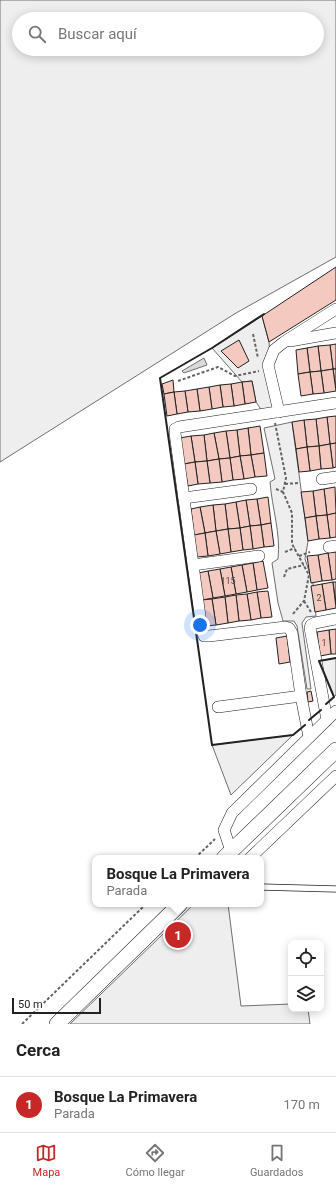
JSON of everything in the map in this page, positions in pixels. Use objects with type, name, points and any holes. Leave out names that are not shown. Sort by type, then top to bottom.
[{"type":"street","points":[[276,413],[268,365],[274,350],[336,309]]},
{"type":"street","points":[[284,342],[336,333]]},
{"type":"street","points":[[309,737],[290,628],[285,627],[204,636],[202,631],[174,433],[175,429],[179,427],[336,403]]},
{"type":"street","points":[[322,479],[336,477]]},
{"type":"street","points":[[184,498],[251,489]]},
{"type":"street","points":[[193,566],[260,556]]},
{"type":"street","points":[[326,720],[310,628],[311,625],[315,623],[336,619]]},
{"type":"street","points":[[218,707],[301,696]]},
{"type":"street","points":[[228,854],[224,830],[232,813],[336,711]]},
{"type":"street","points":[[228,854],[336,750]]},
{"type":"street","points":[[253,855],[336,776]]},
{"type":"street","points":[[58,1024],[177,907]]},
{"type":"lane","points":[[264,887],[336,889]]},
{"type":"path","points":[[253,334],[259,363]]},
{"type":"path","points":[[178,381],[218,367],[235,376],[261,370]]},
{"type":"path","points":[[276,413],[286,478],[283,492],[292,514],[292,544],[309,575],[304,601],[292,615]]},
{"type":"path","points":[[285,484],[298,483]]},
{"type":"path","points":[[276,489],[283,492]]},
{"type":"path","points":[[285,552],[295,548]]},
{"type":"path","points":[[299,556],[310,552]]},
{"type":"path","points":[[284,577],[287,569],[304,565]]},
{"type":"path","points":[[304,601],[313,616]]},
{"type":"path","points":[[22,1024],[143,907]]},
{"type":"shaded area","points":[[0,0],[336,0],[336,257],[236,313],[0,462]]},
{"type":"shaded area","points":[[262,316],[269,342],[273,413],[264,414],[256,402],[252,381],[242,382],[212,348]]},
{"type":"shaded area","points":[[204,358],[207,365],[184,373],[182,371]]},
{"type":"shaded area","points":[[292,422],[308,541],[305,559],[313,583],[316,616],[306,617],[302,623],[311,689],[307,689],[297,626],[294,621],[283,621],[278,603],[272,563],[278,559],[279,550],[270,482],[275,479],[264,428]]},
{"type":"shaded area","points":[[336,658],[336,695],[334,697],[319,661]]},
{"type":"shaded area","points":[[293,735],[231,795],[212,745]]},
{"type":"shaded area","points":[[191,907],[228,907],[241,1006],[288,1004],[288,1012],[308,1012],[310,1024],[70,1024]]},
{"type":"building","points":[[336,267],[336,300],[269,342],[262,316]]},
{"type":"building","points":[[239,340],[249,361],[238,368],[221,351]]},
{"type":"building","points":[[336,344],[336,369],[333,369],[330,345]]},
{"type":"building","points":[[330,345],[333,369],[321,371],[318,346]]},
{"type":"building","points":[[318,346],[321,371],[310,372],[307,348]]},
{"type":"building","points":[[307,348],[310,372],[298,374],[296,350]]},
{"type":"building","points":[[333,369],[336,369],[336,391]]},
{"type":"building","points":[[333,369],[336,391],[324,393],[321,371]]},
{"type":"building","points":[[321,371],[324,393],[313,394],[310,372]]},
{"type":"building","points":[[310,372],[313,394],[301,396],[298,374]]},
{"type":"building","points":[[173,380],[174,392],[164,394],[162,384]]},
{"type":"building","points":[[252,381],[256,402],[245,404],[242,382]]},
{"type":"building","points":[[242,382],[245,404],[234,406],[231,384]]},
{"type":"building","points":[[231,384],[234,406],[223,407],[220,385]]},
{"type":"building","points":[[220,385],[223,407],[212,409],[209,387]]},
{"type":"building","points":[[209,387],[212,409],[200,411],[197,389]]},
{"type":"building","points":[[197,389],[200,411],[188,412],[185,391]]},
{"type":"building","points":[[185,391],[188,412],[177,414],[174,392]]},
{"type":"building","points":[[174,392],[177,414],[167,416],[164,394]]},
{"type":"building","points":[[336,416],[336,443],[330,444],[327,417]]},
{"type":"building","points":[[327,417],[330,444],[319,446],[316,419]]},
{"type":"building","points":[[316,419],[319,446],[307,447],[304,420]]},
{"type":"building","points":[[304,420],[307,447],[296,449],[292,422]]},
{"type":"building","points":[[260,426],[264,453],[251,455],[248,428]]},
{"type":"building","points":[[248,428],[251,455],[240,456],[237,430]]},
{"type":"building","points":[[237,430],[240,456],[230,458],[226,431]]},
{"type":"building","points":[[226,431],[230,458],[219,459],[214,433]]},
{"type":"building","points":[[214,433],[219,459],[207,461],[204,435]]},
{"type":"building","points":[[204,435],[207,461],[195,462],[191,436]]},
{"type":"building","points":[[191,436],[195,462],[184,464],[180,438]]},
{"type":"building","points":[[336,443],[336,467],[333,468],[330,444]]},
{"type":"building","points":[[330,444],[333,468],[321,469],[319,446]]},
{"type":"building","points":[[319,446],[321,469],[310,471],[307,447]]},
{"type":"building","points":[[307,447],[310,471],[299,472],[296,449]]},
{"type":"building","points":[[264,453],[267,476],[255,477],[251,455]]},
{"type":"building","points":[[251,455],[255,477],[244,479],[240,456]]},
{"type":"building","points":[[240,456],[244,479],[233,480],[230,458]]},
{"type":"building","points":[[230,458],[233,480],[222,482],[219,459]]},
{"type":"building","points":[[219,459],[222,482],[210,483],[207,461]]},
{"type":"building","points":[[207,461],[210,483],[198,484],[195,462]]},
{"type":"building","points":[[195,462],[198,484],[188,486],[184,464]]},
{"type":"building","points":[[335,487],[336,513],[327,515],[324,489]]},
{"type":"building","points":[[324,489],[327,515],[316,516],[313,491]]},
{"type":"building","points":[[313,491],[316,516],[305,518],[301,492]]},
{"type":"building","points":[[268,497],[271,523],[261,525],[257,499]]},
{"type":"building","points":[[257,499],[261,525],[250,526],[246,500]]},
{"type":"building","points":[[246,500],[250,526],[240,528],[236,502]]},
{"type":"building","points":[[236,502],[240,528],[228,529],[225,504]]},
{"type":"building","points":[[225,504],[228,529],[216,531],[213,505]]},
{"type":"building","points":[[213,505],[216,531],[205,533],[200,507]]},
{"type":"building","points":[[200,507],[205,533],[194,535],[191,509]]},
{"type":"building","points":[[336,513],[336,537],[330,538],[327,515]]},
{"type":"building","points":[[327,515],[330,538],[319,539],[316,516]]},
{"type":"building","points":[[316,516],[319,539],[308,541],[305,518]]},
{"type":"building","points":[[271,523],[274,546],[264,547],[261,525]]},
{"type":"building","points":[[261,525],[264,547],[253,549],[250,526]]},
{"type":"building","points":[[250,526],[253,549],[243,550],[240,528]]},
{"type":"building","points":[[240,528],[243,550],[231,552],[228,529]]},
{"type":"building","points":[[228,529],[231,552],[220,554],[216,531]]},
{"type":"building","points":[[216,531],[220,554],[208,556],[205,533]]},
{"type":"building","points":[[205,533],[208,556],[197,557],[194,535]]},
{"type":"building","points":[[336,552],[336,579],[332,580],[328,553]]},
{"type":"building","points":[[328,553],[332,580],[322,581],[318,555]]},
{"type":"building","points":[[318,555],[322,581],[311,583],[307,556]]},
{"type":"building","points":[[263,561],[268,588],[257,590],[253,563]]},
{"type":"building","points":[[253,563],[257,590],[247,592],[242,565]]},
{"type":"building","points":[[242,565],[247,592],[236,594],[231,567]]},
{"type":"building","points":[[231,567],[236,594],[225,596],[220,569]]},
{"type":"building","points":[[220,569],[225,596],[213,598],[208,571]]},
{"type":"building","points":[[208,571],[213,598],[202,600],[198,573]]},
{"type":"building","points":[[333,582],[336,608],[326,610],[322,584]]},
{"type":"building","points":[[333,582],[336,582],[336,603]]},
{"type":"building","points":[[322,584],[326,610],[315,612],[311,586]]},
{"type":"building","points":[[268,591],[272,617],[261,618],[257,592]]},
{"type":"building","points":[[257,592],[261,618],[251,620],[247,594]]},
{"type":"building","points":[[247,594],[251,620],[239,621],[236,595]]},
{"type":"building","points":[[236,595],[239,621],[228,623],[225,597]]},
{"type":"building","points":[[225,597],[228,623],[216,625],[212,599]]},
{"type":"building","points":[[212,599],[216,625],[206,626],[202,600]]},
{"type":"building","points":[[336,629],[336,654],[331,654],[329,630]]},
{"type":"building","points":[[329,630],[331,654],[320,656],[317,632]]},
{"type":"building","points":[[287,636],[290,662],[279,664],[276,638]]},
{"type":"building","points":[[311,691],[313,701],[308,702],[307,692]]},
{"type":"wall","points":[[264,314],[212,348],[160,378],[212,745],[293,735],[305,725]]},
{"type":"wall","points":[[326,704],[334,697],[319,661],[336,658]]},
{"type":"wall","points":[[309,720],[321,710]]},
{"type":"place","name":"Bosque La Primavera","points":[[178,935]]}]
